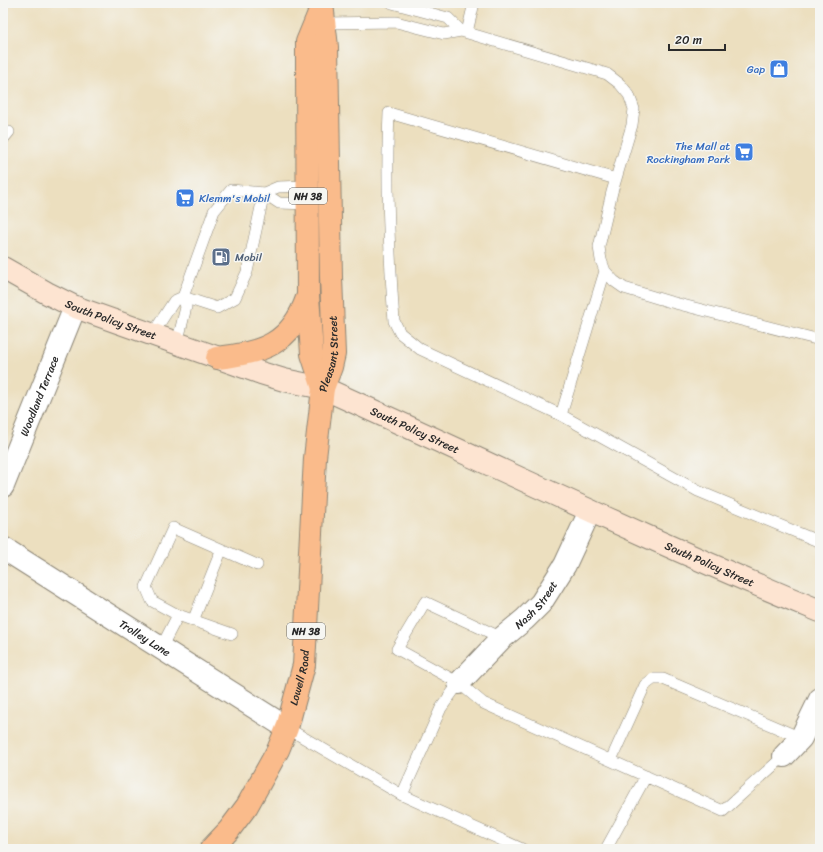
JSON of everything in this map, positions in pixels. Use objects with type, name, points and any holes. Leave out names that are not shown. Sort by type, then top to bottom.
[{"type":"main road","name":"Pleasant Street","points":[[323,11],[307,42],[308,295],[312,354],[323,388]]},
{"type":"main road","name":"Pleasant Street","points":[[323,11],[327,47],[330,261],[334,354],[332,367],[323,388]]},
{"type":"main road","points":[[217,358],[244,355],[276,343],[291,329],[302,312],[308,295]]},
{"type":"main road","name":"Lowell Road","points":[[211,849],[229,830],[247,806],[266,774],[287,728],[304,666],[315,458],[323,388]]},
{"type":"street","name":"South Policy Street","points":[[3,268],[47,294],[75,307],[217,358],[284,380],[323,388],[590,511],[750,582],[820,611]]},
{"type":"street","name":"Woodland Terrace","points":[[3,486],[75,307]]},
{"type":"street","name":"Nash Street","points":[[459,683],[502,638],[530,614],[554,585],[590,511]]},
{"type":"street","name":"Trolley Lane","points":[[3,548],[287,728]]},
{"type":"street","points":[[784,756],[801,738],[820,699]]},
{"type":"lane","points":[[392,3],[448,18],[464,32]]},
{"type":"lane","points":[[464,32],[474,3]]},
{"type":"lane","points":[[323,11],[396,22],[444,34],[464,32],[607,74],[620,84],[629,95],[634,109],[632,125],[616,179],[599,247],[601,260],[605,271],[614,282],[624,288],[820,340]]},
{"type":"lane","points":[[616,179],[390,112],[389,224],[394,321],[400,333],[408,341],[420,348],[561,415],[698,491],[820,542]]},
{"type":"lane","points":[[264,193],[278,186],[308,195]]},
{"type":"lane","points":[[177,344],[186,307],[183,297],[214,212],[230,190],[264,193],[279,203],[308,195]]},
{"type":"lane","points":[[152,335],[174,301],[183,297],[218,308],[235,298],[247,272],[264,193]]},
{"type":"lane","points":[[561,415],[605,271]]},
{"type":"lane","points":[[232,634],[178,615],[152,601],[146,587],[173,528],[258,565]]},
{"type":"lane","points":[[193,621],[221,550]]},
{"type":"lane","points":[[502,638],[425,602],[397,649],[459,683],[482,703],[724,811],[784,756]]},
{"type":"lane","points":[[161,648],[178,615]]},
{"type":"lane","points":[[611,760],[645,685],[653,679],[663,679],[801,738]]},
{"type":"lane","points":[[402,795],[441,708],[459,683]]},
{"type":"lane","points":[[287,728],[402,795],[522,849]]},
{"type":"lane","points":[[606,849],[646,776]]},
{"type":"place","name":"Gap","points":[[779,69]]},
{"type":"place","name":"The Mall at Rockingham Park","points":[[744,152]]},
{"type":"place","name":"Klemm's Mobil","points":[[185,198]]},
{"type":"place","name":"Mobil","points":[[221,257]]}]
